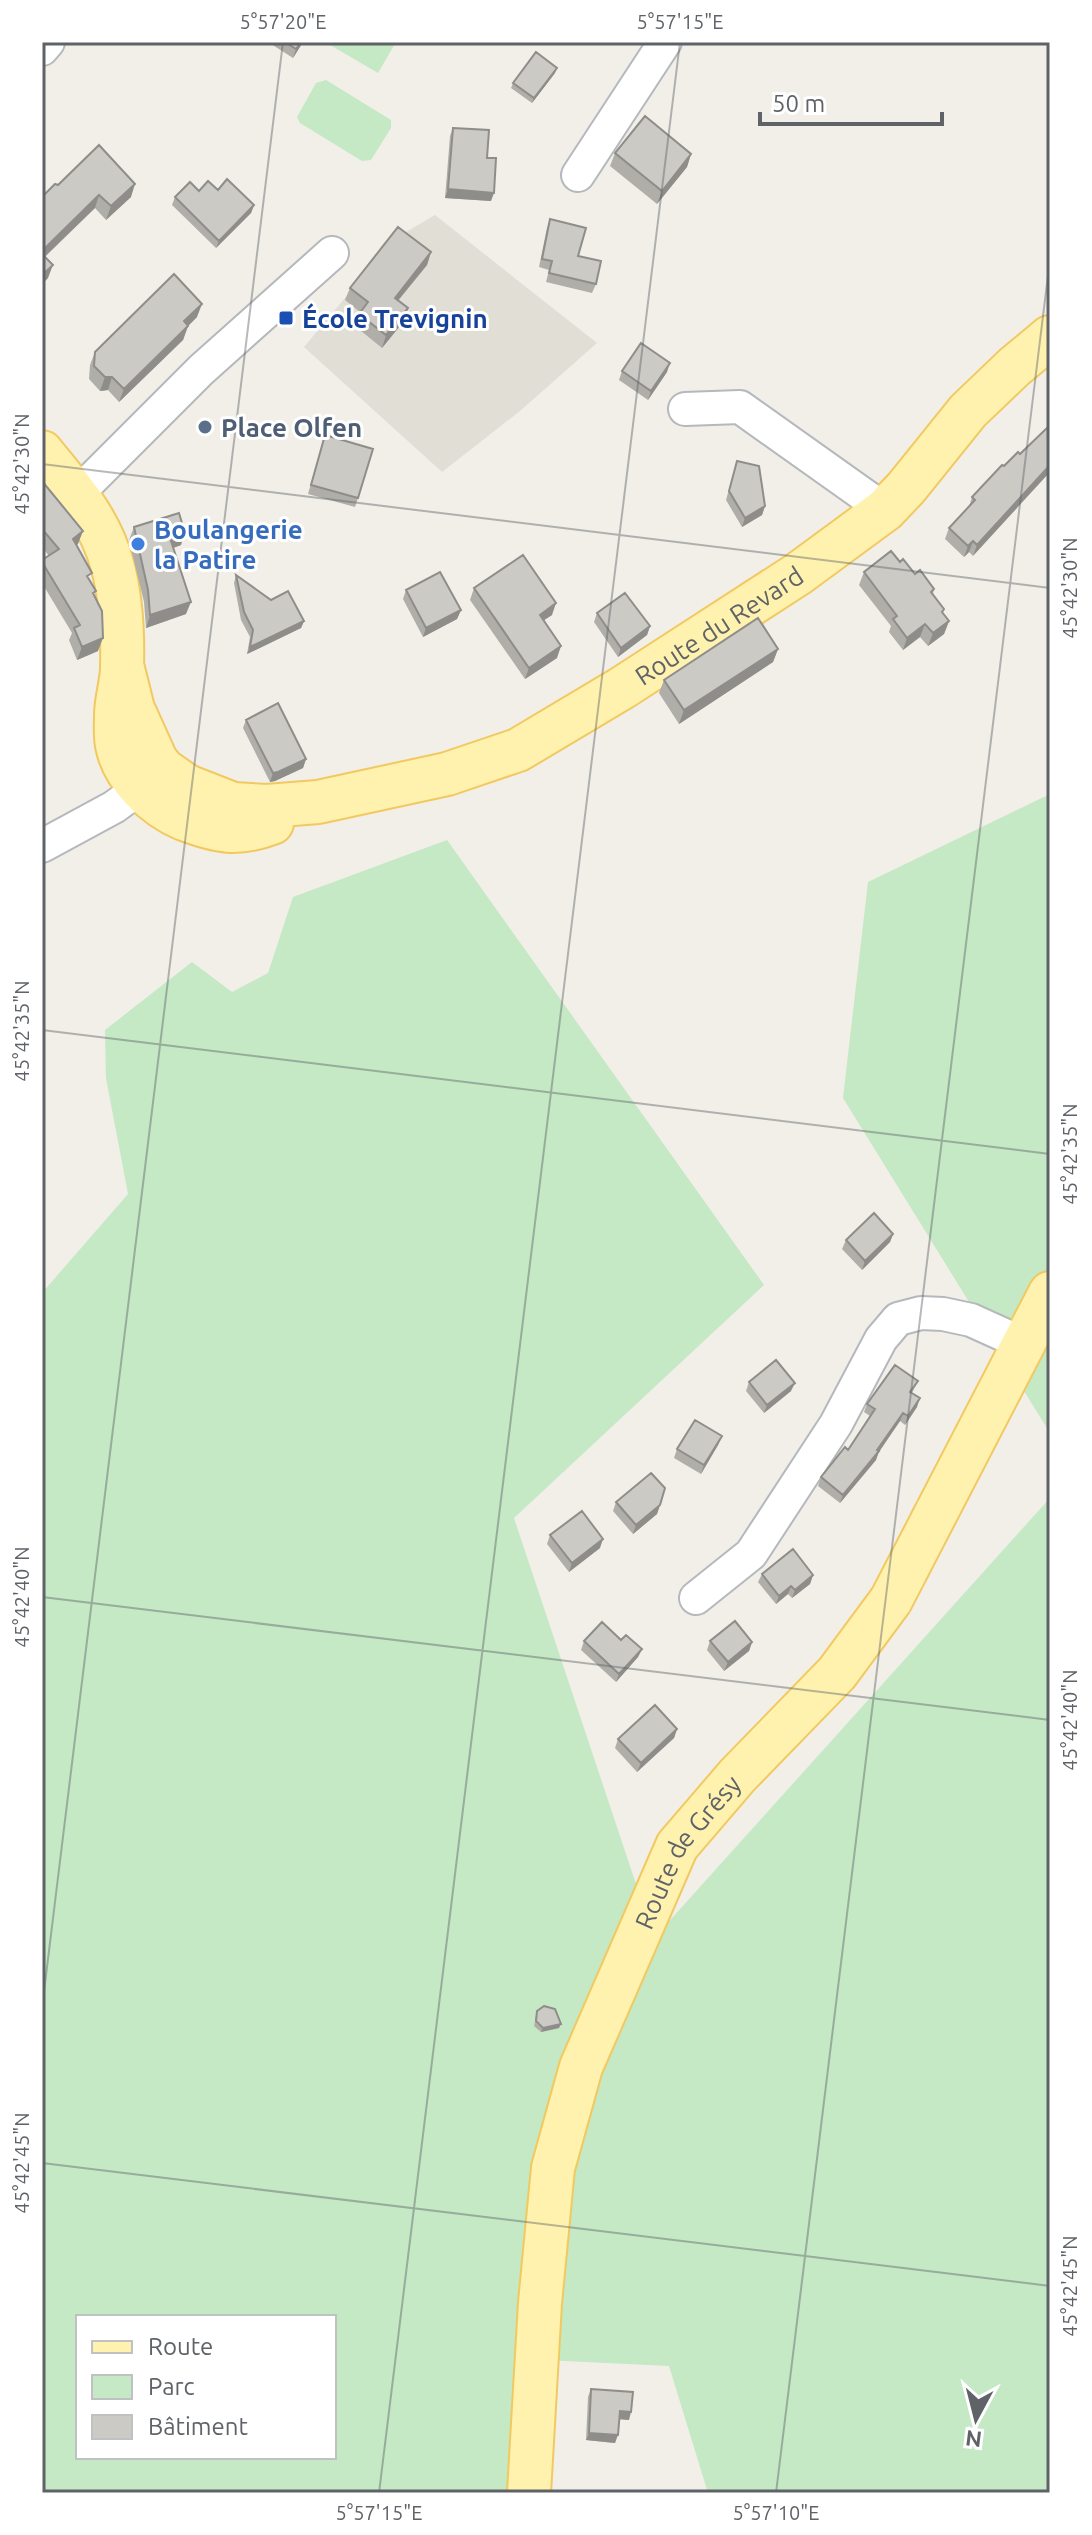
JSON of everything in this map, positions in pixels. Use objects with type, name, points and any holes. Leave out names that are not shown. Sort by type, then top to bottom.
[{"type":"main road","name":"Route du Revard","points":[[42,452],[78,493],[98,527],[112,563],[119,600],[123,669],[116,711],[117,746],[125,765],[152,780],[176,815],[208,828],[232,832],[256,829],[318,802],[447,774],[518,750],[622,688],[798,574],[885,510],[968,411],[1050,337]]},
{"type":"main road","name":"Route de Grésy","points":[[529,2493],[540,2303],[553,2168],[581,2067],[677,1846],[737,1776],[837,1673],[891,1600],[1050,1293]]},
{"type":"street","points":[[42,49],[48,42]]},
{"type":"street","points":[[578,175],[665,42]]},
{"type":"street","points":[[78,493],[201,370],[332,253]]},
{"type":"street","points":[[685,409],[740,407],[885,510]]},
{"type":"street","points":[[42,846],[114,807],[152,780]]},
{"type":"street","points":[[696,1598],[751,1554],[836,1424],[881,1339],[898,1319],[921,1313],[943,1314],[971,1320],[1024,1344]]},
{"type":"shaded area","points":[[435,215],[597,343],[520,411],[442,472],[304,347],[394,239]]},
{"type":"green space","points":[[325,42],[396,42],[378,73]]},
{"type":"green space","points":[[326,80],[391,120],[391,128],[371,160],[362,161],[300,123],[297,117],[316,83]]},
{"type":"green space","points":[[1050,794],[1050,1433],[843,1098],[868,882]]},
{"type":"green space","points":[[447,840],[764,1285],[514,1518],[654,1938],[1050,1498],[1050,2493],[708,2493],[669,2366],[522,2359],[512,2493],[42,2493],[42,1293],[128,1194],[106,1078],[105,1030],[192,962],[232,992],[268,973],[293,897]]},
{"type":"building","points":[[285,42],[301,42],[296,49]]},
{"type":"building","points":[[536,52],[557,68],[534,98],[513,83]]},
{"type":"building","points":[[645,116],[691,154],[662,191],[615,153]]},
{"type":"building","points":[[453,128],[489,130],[487,158],[496,158],[494,193],[448,189]]},
{"type":"building","points":[[99,145],[135,184],[111,206],[99,195],[42,251],[42,197]]},
{"type":"building","points":[[227,179],[254,205],[219,241],[175,197],[190,182],[199,191],[208,181],[218,190]]},
{"type":"building","points":[[550,219],[586,228],[578,256],[601,261],[596,284],[549,273],[552,261],[542,259]]},
{"type":"building","points":[[398,227],[431,252],[395,298],[408,308],[386,335],[359,314],[368,302],[350,288]]},
{"type":"building","points":[[42,254],[53,265],[42,275]]},
{"type":"building","points":[[174,274],[202,304],[184,321],[188,326],[124,389],[94,366],[95,352]]},
{"type":"building","points":[[641,343],[670,363],[651,391],[622,371]]},
{"type":"building","points":[[1050,425],[1050,465],[977,545],[973,541],[968,546],[949,528],[1002,465],[1018,452],[1020,454]]},
{"type":"building","points":[[325,435],[373,449],[358,498],[311,485]]},
{"type":"building","points":[[737,461],[759,466],[765,506],[745,518],[729,491]]},
{"type":"building","points":[[42,481],[83,531],[73,539],[92,573],[87,576],[102,611],[103,638],[82,647],[74,628],[80,625],[42,562],[59,549],[42,529]]},
{"type":"building","points":[[179,513],[185,533],[170,538],[191,602],[150,615],[148,590],[134,527]]},
{"type":"building","points":[[891,551],[900,562],[903,559],[915,574],[920,570],[934,589],[931,592],[949,621],[933,633],[925,624],[907,638],[893,619],[897,616],[864,572]]},
{"type":"building","points":[[523,555],[556,603],[540,615],[561,646],[529,668],[474,588]]},
{"type":"building","points":[[440,572],[461,610],[426,628],[406,590]]},
{"type":"building","points":[[236,575],[271,600],[288,591],[304,621],[250,647],[253,630],[244,612]]},
{"type":"building","points":[[625,593],[650,626],[621,648],[597,613]]},
{"type":"building","points":[[758,618],[778,649],[684,710],[664,680]]},
{"type":"building","points":[[278,703],[306,759],[273,773],[246,720]]},
{"type":"building","points":[[874,1213],[893,1234],[865,1261],[846,1240]]},
{"type":"building","points":[[776,1360],[795,1383],[767,1405],[749,1382]]},
{"type":"building","points":[[895,1365],[918,1381],[910,1392],[920,1398],[908,1416],[903,1413],[879,1451],[843,1495],[821,1477],[845,1447],[848,1450],[875,1409],[867,1404]]},
{"type":"building","points":[[695,1420],[722,1436],[704,1465],[677,1449]]},
{"type":"building","points":[[651,1473],[665,1488],[660,1505],[636,1525],[616,1502]]},
{"type":"building","points":[[582,1511],[603,1539],[572,1563],[550,1535]]},
{"type":"building","points":[[793,1549],[813,1575],[795,1590],[791,1586],[779,1596],[762,1574]]},
{"type":"building","points":[[735,1621],[752,1642],[728,1662],[710,1641]]},
{"type":"building","points":[[602,1622],[621,1640],[626,1635],[642,1649],[619,1674],[584,1641]]},
{"type":"building","points":[[655,1705],[677,1729],[641,1763],[618,1739]]},
{"type":"building","points":[[544,2006],[555,2009],[561,2024],[543,2028],[536,2021],[537,2011]]},
{"type":"building","points":[[591,2389],[633,2392],[631,2412],[620,2411],[618,2435],[589,2433]]},
{"type":"place","name":"École Trevignin","points":[[286,318]]},
{"type":"place","name":"Place Olfen","points":[[205,427]]},
{"type":"place","name":"Boulangerie la Patire","points":[[138,544]]}]
